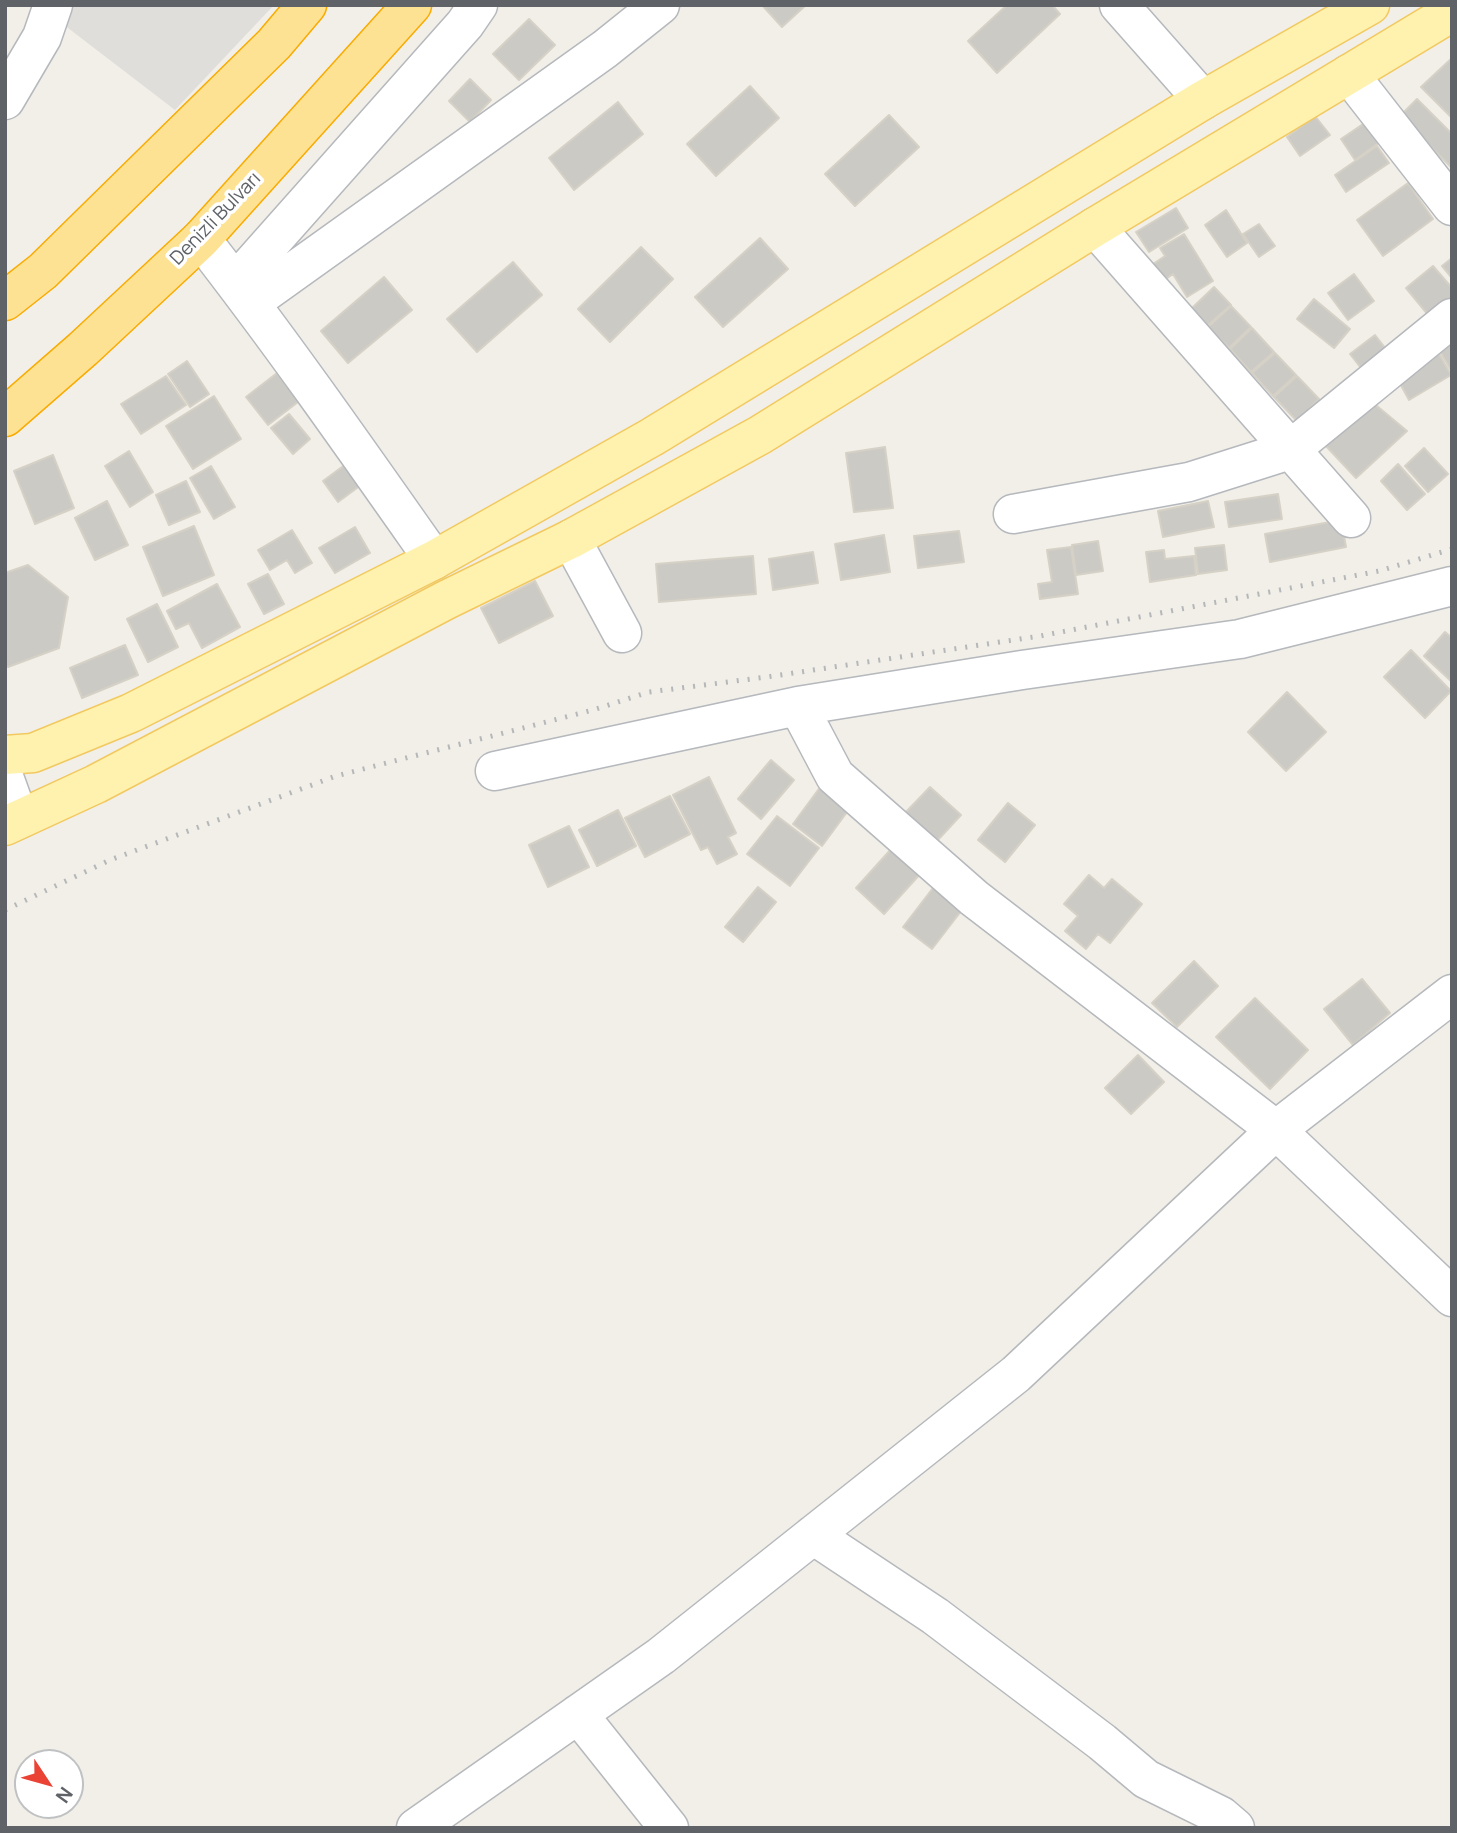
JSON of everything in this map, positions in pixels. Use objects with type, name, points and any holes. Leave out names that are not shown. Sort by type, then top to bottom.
[{"type":"highway","points":[[5,301],[43,271],[274,44],[307,5]]},
{"type":"highway","name":"Denizli Bulvarı","points":[[5,417],[201,239],[412,5]]},
{"type":"main road","points":[[5,755],[33,752],[131,713],[435,560],[652,437],[1203,100],[1370,5]]},
{"type":"main road","points":[[12,822],[96,784],[446,600],[572,539],[760,435],[1095,227],[1452,12]]},
{"type":"street","points":[[12,87],[24,5]]},
{"type":"street","points":[[12,87],[42,37],[53,5]]},
{"type":"street","points":[[242,293],[478,5]]},
{"type":"street","points":[[242,293],[605,49],[660,5]]},
{"type":"street","points":[[1119,5],[1203,100]]},
{"type":"street","points":[[1349,74],[1452,206]]},
{"type":"street","points":[[1095,227],[1351,518]]},
{"type":"street","points":[[201,239],[435,560]]},
{"type":"street","points":[[1013,514],[1189,482],[1290,450],[1452,318]]},
{"type":"street","points":[[572,539],[622,633]]},
{"type":"street","points":[[495,771],[798,706],[1240,639],[1452,586]]},
{"type":"street","points":[[798,706],[835,776],[974,898],[1276,1130],[1452,1297]]},
{"type":"street","points":[[5,780],[12,822]]},
{"type":"street","points":[[416,1828],[661,1656],[1016,1374],[1276,1130],[1452,994]]},
{"type":"street","points":[[813,1535],[935,1616],[1102,1742],[1146,1779],[1221,1816],[1234,1828]]},
{"type":"street","points":[[578,1714],[669,1828]]},
{"type":"shaded area","points":[[38,5],[274,5],[175,110]]},
{"type":"building","points":[[762,5],[806,5],[782,27]]},
{"type":"building","points":[[1007,5],[1052,5],[1060,14],[997,73],[968,41]]},
{"type":"building","points":[[529,19],[555,45],[519,80],[493,54]]},
{"type":"building","points":[[1452,58],[1452,118],[1421,87]]},
{"type":"building","points":[[470,79],[491,100],[470,122],[449,101]]},
{"type":"building","points":[[750,86],[779,118],[716,176],[687,144]]},
{"type":"building","points":[[1417,99],[1452,134],[1452,168],[1400,116]]},
{"type":"building","points":[[618,102],[643,134],[574,190],[549,158]]},
{"type":"building","points":[[889,115],[919,147],[855,206],[825,174]]},
{"type":"building","points":[[1315,116],[1330,135],[1300,156],[1287,137]]},
{"type":"building","points":[[1366,122],[1380,142],[1355,160],[1341,139]]},
{"type":"building","points":[[1377,146],[1389,163],[1346,192],[1335,175]]},
{"type":"building","points":[[1408,183],[1433,219],[1383,256],[1357,220]]},
{"type":"building","points":[[1176,208],[1188,228],[1149,252],[1136,232]]},
{"type":"building","points":[[1226,210],[1247,243],[1227,257],[1205,225]]},
{"type":"building","points":[[1259,224],[1275,246],[1259,257],[1243,234]]},
{"type":"building","points":[[1184,234],[1213,281],[1187,297],[1173,274],[1163,281],[1153,264],[1165,256],[1160,248]]},
{"type":"building","points":[[760,238],[788,269],[723,327],[695,297]]},
{"type":"building","points":[[641,247],[673,279],[610,342],[578,309]]},
{"type":"building","points":[[1452,258],[1452,278],[1442,266]]},
{"type":"building","points":[[513,262],[542,295],[477,352],[447,319]]},
{"type":"building","points":[[1433,266],[1452,288],[1452,298],[1429,316],[1406,288]]},
{"type":"building","points":[[1354,274],[1374,301],[1348,320],[1328,293]]},
{"type":"building","points":[[384,277],[412,310],[348,363],[321,331]]},
{"type":"building","points":[[1214,287],[1231,305],[1207,326],[1191,309]]},
{"type":"building","points":[[1314,299],[1350,329],[1334,348],[1297,319]]},
{"type":"building","points":[[1231,306],[1251,327],[1229,348],[1208,327]]},
{"type":"building","points":[[1252,328],[1274,352],[1251,372],[1230,349]]},
{"type":"building","points":[[1452,329],[1452,372],[1433,339]]},
{"type":"building","points":[[1375,335],[1386,349],[1361,368],[1350,354]]},
{"type":"building","points":[[1438,352],[1451,375],[1409,400],[1396,376]]},
{"type":"building","points":[[1275,353],[1296,375],[1273,396],[1252,373]]},
{"type":"building","points":[[187,361],[209,394],[190,407],[168,374]]},
{"type":"building","points":[[277,373],[298,402],[268,425],[246,397]]},
{"type":"building","points":[[166,376],[186,405],[141,434],[121,404]]},
{"type":"building","points":[[1297,376],[1319,399],[1297,421],[1274,397]]},
{"type":"building","points":[[214,396],[241,439],[193,469],[166,426]]},
{"type":"building","points":[[1371,401],[1407,431],[1356,478],[1324,444]]},
{"type":"building","points":[[289,414],[310,439],[293,454],[271,428]]},
{"type":"building","points":[[885,447],[893,508],[854,512],[846,453]]},
{"type":"building","points":[[1424,448],[1448,474],[1428,492],[1405,466]]},
{"type":"building","points":[[129,451],[153,492],[130,507],[105,466]]},
{"type":"building","points":[[53,455],[74,508],[35,524],[14,471]]},
{"type":"building","points":[[346,464],[361,485],[338,502],[323,481]]},
{"type":"building","points":[[1398,464],[1425,494],[1407,510],[1381,481]]},
{"type":"building","points":[[211,466],[235,507],[214,519],[190,478]]},
{"type":"building","points":[[186,481],[200,512],[169,525],[156,495]]},
{"type":"building","points":[[1278,494],[1282,519],[1229,527],[1225,502]]},
{"type":"building","points":[[107,501],[128,545],[95,560],[75,518]]},
{"type":"building","points":[[1208,501],[1214,527],[1163,537],[1158,511]]},
{"type":"building","points":[[1341,520],[1346,547],[1270,562],[1265,534]]},
{"type":"building","points":[[194,526],[214,575],[163,596],[143,547]]},
{"type":"building","points":[[355,527],[370,553],[335,573],[319,548]]},
{"type":"building","points":[[292,530],[312,563],[295,573],[287,560],[270,570],[258,550]]},
{"type":"building","points":[[959,531],[964,562],[918,568],[914,536]]},
{"type":"building","points":[[884,535],[890,572],[841,580],[835,544]]},
{"type":"building","points":[[1098,541],[1103,571],[1076,575],[1072,545]]},
{"type":"building","points":[[1224,545],[1227,570],[1198,574],[1195,548]]},
{"type":"building","points":[[1071,547],[1078,594],[1040,599],[1038,584],[1052,582],[1047,550]]},
{"type":"building","points":[[1164,550],[1165,559],[1194,556],[1196,575],[1150,582],[1146,552]]},
{"type":"building","points":[[813,552],[818,583],[773,590],[769,559]]},
{"type":"building","points":[[753,556],[756,594],[659,602],[656,564]]},
{"type":"building","points":[[28,565],[68,597],[59,648],[8,667],[5,665],[5,573]]},
{"type":"building","points":[[268,574],[284,604],[264,614],[248,584]]},
{"type":"building","points":[[535,581],[553,616],[499,643],[481,608]]},
{"type":"building","points":[[217,584],[240,627],[202,648],[189,623],[176,629],[167,611]]},
{"type":"building","points":[[157,604],[178,647],[148,662],[127,619]]},
{"type":"building","points":[[1445,632],[1452,638],[1452,682],[1424,656]]},
{"type":"building","points":[[125,645],[138,675],[82,698],[70,668]]},
{"type":"building","points":[[1411,650],[1451,691],[1425,718],[1384,677]]},
{"type":"building","points":[[1287,692],[1326,732],[1286,771],[1248,732]]},
{"type":"building","points":[[771,760],[794,780],[761,819],[738,799]]},
{"type":"building","points":[[709,777],[736,833],[728,837],[737,854],[717,864],[708,847],[701,850],[673,795]]},
{"type":"building","points":[[821,786],[850,808],[822,846],[793,824]]},
{"type":"building","points":[[930,787],[961,815],[936,842],[905,813]]},
{"type":"building","points":[[670,796],[690,834],[645,857],[625,818]]},
{"type":"building","points":[[1008,803],[1035,825],[1005,862],[978,840]]},
{"type":"building","points":[[618,810],[636,846],[597,866],[579,830]]},
{"type":"building","points":[[777,816],[819,848],[790,886],[747,854]]},
{"type":"building","points":[[569,826],[589,867],[548,887],[529,845]]},
{"type":"building","points":[[893,847],[921,873],[884,914],[856,888]]},
{"type":"building","points":[[1089,875],[1104,888],[1112,879],[1142,904],[1110,943],[1098,934],[1086,949],[1065,931],[1078,916],[1064,904]]},
{"type":"building","points":[[936,884],[965,906],[932,949],[903,927]]},
{"type":"building","points":[[758,887],[776,902],[743,942],[725,927]]},
{"type":"building","points":[[1194,961],[1218,986],[1177,1027],[1152,1003]]},
{"type":"building","points":[[1362,979],[1390,1013],[1353,1045],[1324,1009]]},
{"type":"building","points":[[1255,998],[1308,1050],[1270,1089],[1216,1037]]},
{"type":"building","points":[[1138,1055],[1164,1082],[1131,1114],[1105,1088]]},
{"type":"railway","points":[[5,910],[110,860],[336,776],[593,710],[649,692],[1040,636],[1379,571],[1452,549]]}]
